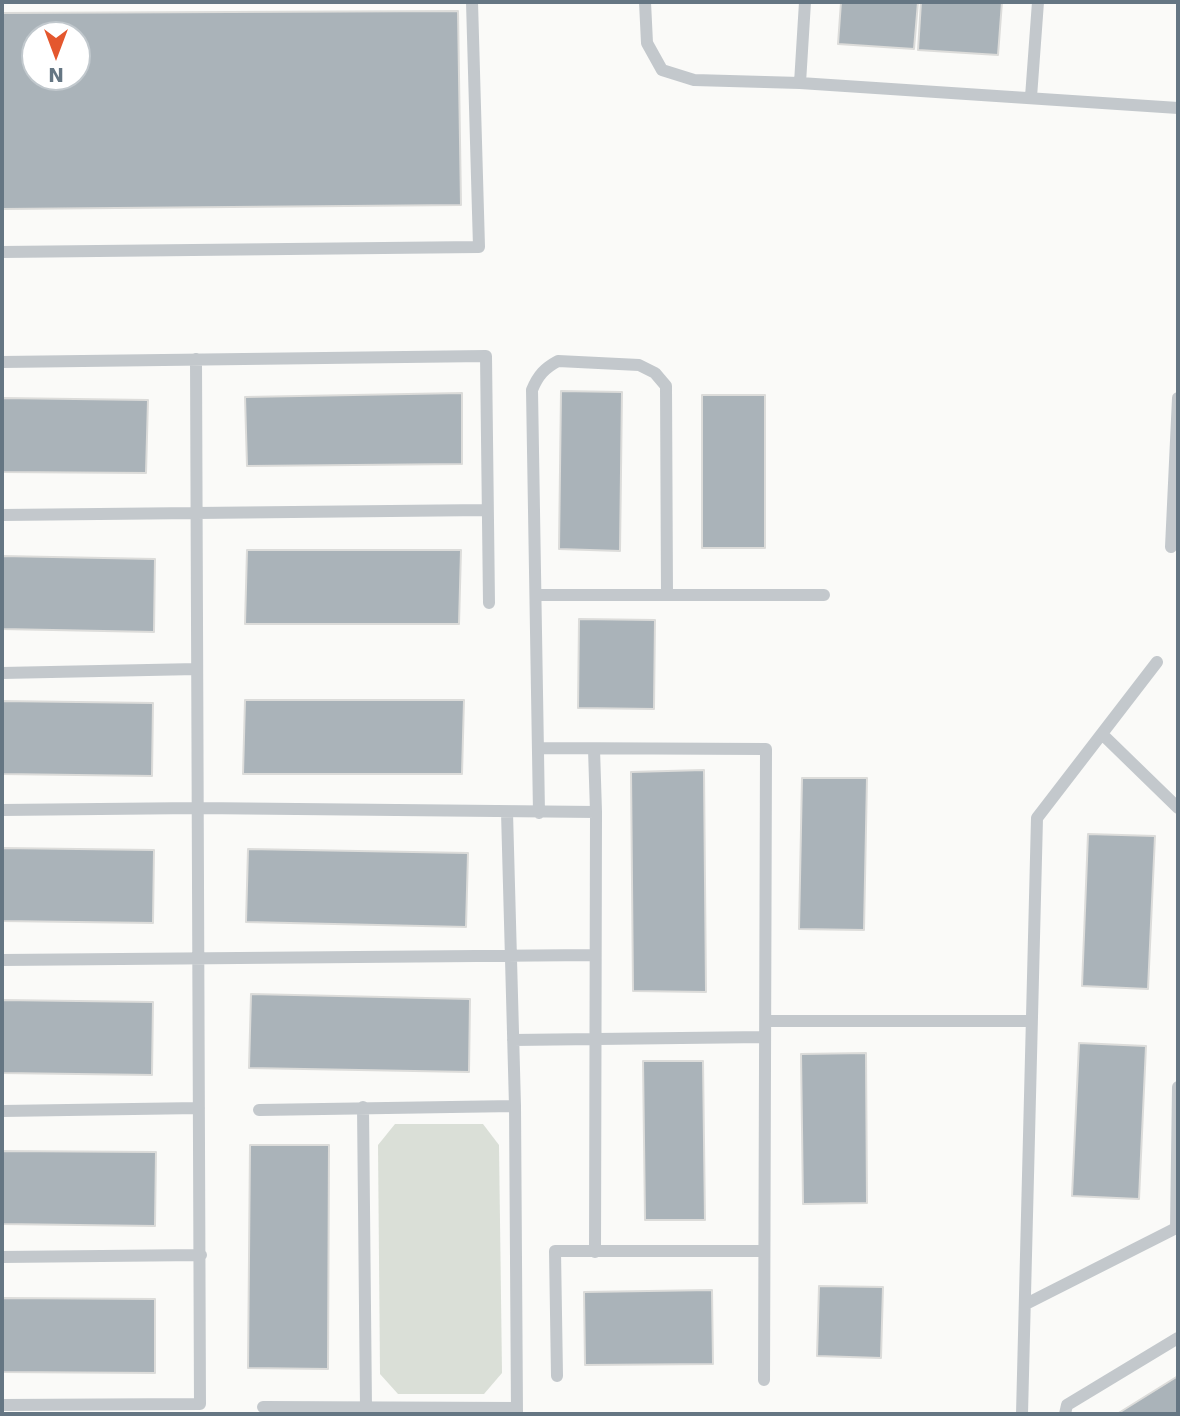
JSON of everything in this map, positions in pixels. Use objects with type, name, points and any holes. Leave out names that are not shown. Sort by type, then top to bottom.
[{"type":"lane","points":[[2,252],[479,247],[472,2]]},
{"type":"lane","points":[[645,2],[646,43],[662,70],[694,80],[800,83],[1178,108]]},
{"type":"lane","points":[[800,83],[805,2]]},
{"type":"lane","points":[[1031,97],[1038,2]]},
{"type":"lane","points":[[2,362],[486,356],[489,603]]},
{"type":"lane","points":[[2,1405],[200,1404],[196,359]]},
{"type":"lane","points":[[539,813],[532,390],[537,378],[558,360],[639,365],[654,373],[666,386],[667,595]]},
{"type":"lane","points":[[1171,547],[1178,398]]},
{"type":"lane","points":[[2,515],[486,510]]},
{"type":"lane","points":[[536,595],[824,595]]},
{"type":"lane","points":[[1022,1414],[1037,818],[1157,662]]},
{"type":"lane","points":[[2,673],[197,670]]},
{"type":"lane","points":[[1102,734],[1178,808]]},
{"type":"lane","points":[[539,747],[766,749],[764,1380]]},
{"type":"lane","points":[[594,749],[595,1252]]},
{"type":"lane","points":[[2,810],[197,808],[596,812]]},
{"type":"lane","points":[[263,1407],[517,1411],[513,1040],[507,812]]},
{"type":"lane","points":[[2,960],[595,955]]},
{"type":"lane","points":[[766,1021],[1031,1021]]},
{"type":"lane","points":[[513,1040],[765,1037]]},
{"type":"lane","points":[[1026,1304],[1177,1228],[1178,1087]]},
{"type":"lane","points":[[259,1110],[514,1106]]},
{"type":"lane","points":[[363,1107],[366,1408]]},
{"type":"lane","points":[[2,1111],[199,1108]]},
{"type":"lane","points":[[556,1376],[555,1251],[765,1251]]},
{"type":"lane","points":[[2,1257],[201,1255]]},
{"type":"lane","points":[[1065,1414],[1067,1405],[1178,1338]]},
{"type":"shaded area","points":[[395,1124],[483,1124],[499,1145],[502,1373],[484,1394],[398,1394],[380,1374],[378,1145]]},
{"type":"building","points":[[841,2],[918,2],[914,49],[838,44]]},
{"type":"building","points":[[921,2],[1002,2],[998,55],[918,50]]},
{"type":"building","points":[[458,11],[461,205],[2,209],[2,13]]},
{"type":"building","points":[[561,391],[622,392],[620,551],[559,549]]},
{"type":"building","points":[[462,393],[462,464],[247,466],[245,397]]},
{"type":"building","points":[[702,395],[765,395],[765,548],[702,548]]},
{"type":"building","points":[[2,398],[148,400],[146,473],[2,472]]},
{"type":"building","points":[[247,550],[461,550],[459,624],[245,624]]},
{"type":"building","points":[[2,556],[155,559],[154,632],[2,629]]},
{"type":"building","points":[[579,619],[655,620],[654,709],[578,708]]},
{"type":"building","points":[[245,700],[464,700],[462,774],[243,774]]},
{"type":"building","points":[[2,701],[153,703],[152,776],[2,774]]},
{"type":"building","points":[[704,770],[706,992],[633,991],[631,772]]},
{"type":"building","points":[[802,778],[867,778],[864,930],[799,929]]},
{"type":"building","points":[[1088,834],[1155,836],[1148,989],[1082,986]]},
{"type":"building","points":[[2,848],[154,850],[153,923],[2,921]]},
{"type":"building","points":[[248,849],[468,853],[466,927],[246,922]]},
{"type":"building","points":[[251,994],[470,999],[469,1072],[249,1068]]},
{"type":"building","points":[[2,1000],[153,1002],[152,1075],[2,1073]]},
{"type":"building","points":[[1079,1043],[1146,1046],[1139,1199],[1072,1196]]},
{"type":"building","points":[[866,1053],[867,1203],[803,1204],[801,1054]]},
{"type":"building","points":[[643,1061],[703,1061],[705,1220],[645,1220]]},
{"type":"building","points":[[250,1145],[329,1145],[328,1369],[248,1368]]},
{"type":"building","points":[[2,1151],[156,1152],[155,1226],[2,1224]]},
{"type":"building","points":[[819,1286],[883,1287],[881,1358],[817,1356]]},
{"type":"building","points":[[712,1290],[713,1364],[585,1365],[584,1292]]},
{"type":"building","points":[[2,1298],[155,1299],[155,1373],[2,1372]]},
{"type":"building","points":[[1178,1376],[1178,1414],[1117,1414]]}]
